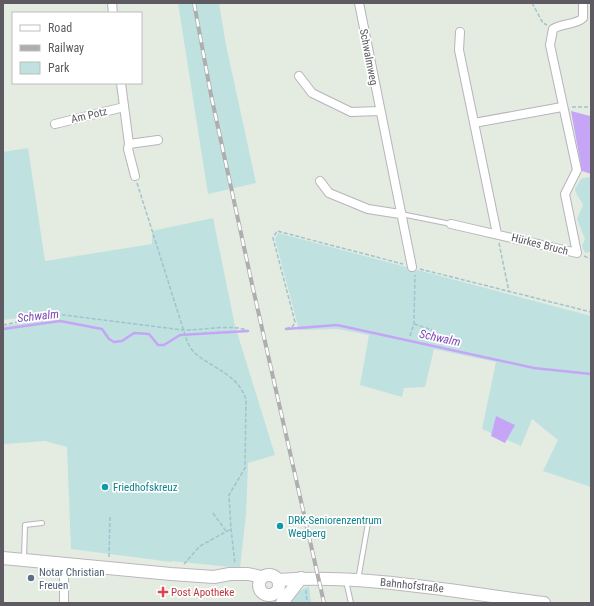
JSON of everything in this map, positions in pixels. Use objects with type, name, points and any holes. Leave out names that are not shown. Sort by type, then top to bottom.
[{"type":"street","name":"Schwalmweg","points":[[359,3],[400,214],[413,267]]},
{"type":"street","points":[[553,29],[560,25],[580,21],[584,13],[583,3]]},
{"type":"street","name":"Hürkes Bruch","points":[[451,224],[577,254],[565,194],[577,170],[562,107],[550,45],[553,29]]},
{"type":"street","name":"Hürkes Bruch","points":[[460,32],[460,50],[497,234]]},
{"type":"street","points":[[299,76],[312,93],[351,112],[380,111]]},
{"type":"street","points":[[121,84],[129,144],[128,149],[135,176]]},
{"type":"street","name":"Am Potz","points":[[55,124],[124,107]]},
{"type":"street","points":[[474,123],[562,107]]},
{"type":"street","points":[[129,144],[158,140]]},
{"type":"street","points":[[320,182],[329,193],[368,209],[400,214]]},
{"type":"street","name":"Bahnhofstraße","points":[[3,558],[181,575],[214,577],[237,573],[269,594]]},
{"type":"street","points":[[64,564],[64,603]]},
{"type":"street","name":"Bahnhofstraße","points":[[269,594],[271,574],[278,580],[303,578],[358,580],[468,591],[544,603]]},
{"type":"street","name":"Bahnhofstraße","points":[[214,577],[223,580],[247,581],[269,594]]},
{"type":"street","points":[[269,594],[303,578]]},
{"type":"street","points":[[269,594],[280,586],[278,580]]},
{"type":"lane","points":[[400,214],[451,224]]},
{"type":"lane","points":[[358,580],[368,523],[360,520]]},
{"type":"lane","points":[[24,560],[25,525],[42,523]]},
{"type":"lane","points":[[345,579],[351,603]]},
{"type":"path","points":[[532,3],[543,23],[553,29]]},
{"type":"path","points":[[562,107],[591,107]]},
{"type":"path","points":[[135,176],[183,333],[195,353],[234,380],[244,394],[246,400],[245,468],[230,495],[231,529],[237,573]]},
{"type":"path","points":[[286,329],[293,326],[295,322],[273,238],[277,231],[508,292],[591,312]]},
{"type":"path","points":[[497,234],[508,292]]},
{"type":"path","points":[[410,336],[414,324],[413,308],[416,290],[413,267]]},
{"type":"path","points":[[3,325],[55,314],[182,330],[196,331],[241,327],[248,331]]},
{"type":"path","points":[[414,324],[432,330]]},
{"type":"path","points":[[213,513],[226,531]]},
{"type":"path","points":[[107,569],[110,515]]},
{"type":"path","points":[[181,575],[185,561],[200,546],[231,529]]},
{"type":"path","points":[[303,578],[307,603]]},
{"type":"green space","points":[[178,3],[219,3],[226,45],[256,183],[208,194]]},
{"type":"green space","points":[[28,148],[45,261],[152,244],[152,231],[213,218],[235,326],[275,455],[248,463],[246,514],[240,568],[172,562],[71,549],[67,447],[45,441],[5,444],[3,441],[3,326],[53,317],[52,313],[3,320],[3,152]]},
{"type":"green space","points":[[588,177],[591,178],[591,252],[585,253],[582,246],[585,239],[577,219],[583,205],[576,194],[575,189],[581,179]]},
{"type":"green space","points":[[278,233],[591,316],[591,487],[543,471],[558,440],[532,419],[521,446],[482,429],[496,362],[434,349],[425,387],[404,388],[402,397],[360,385],[369,335],[338,329],[299,330],[275,239]]},
{"type":"green space","points":[[309,586],[311,603],[290,603],[298,592]]},
{"type":"shaded area","points":[[571,111],[590,116],[591,174],[582,171]]},
{"type":"shaded area","points":[[496,416],[515,425],[505,443],[491,436]]},
{"type":"waterway","name":"Schwalm","points":[[3,329],[60,321],[102,329],[109,339],[114,342],[122,341],[134,333],[149,334],[158,345],[164,345],[180,335],[248,331]]},
{"type":"waterway","name":"Schwalm","points":[[286,329],[337,325],[534,368],[591,374]]},
{"type":"railway","points":[[194,3],[211,95],[324,603]]},
{"type":"place","name":"Friedhofskreuz","points":[[105,487]]},
{"type":"place","name":"DRK-Seniorenzentrum Wegberg","points":[[280,526]]},
{"type":"place","name":"Notar Christian Freuen","points":[[31,578]]},
{"type":"place","name":"Post Apotheke","points":[[163,592]]}]
